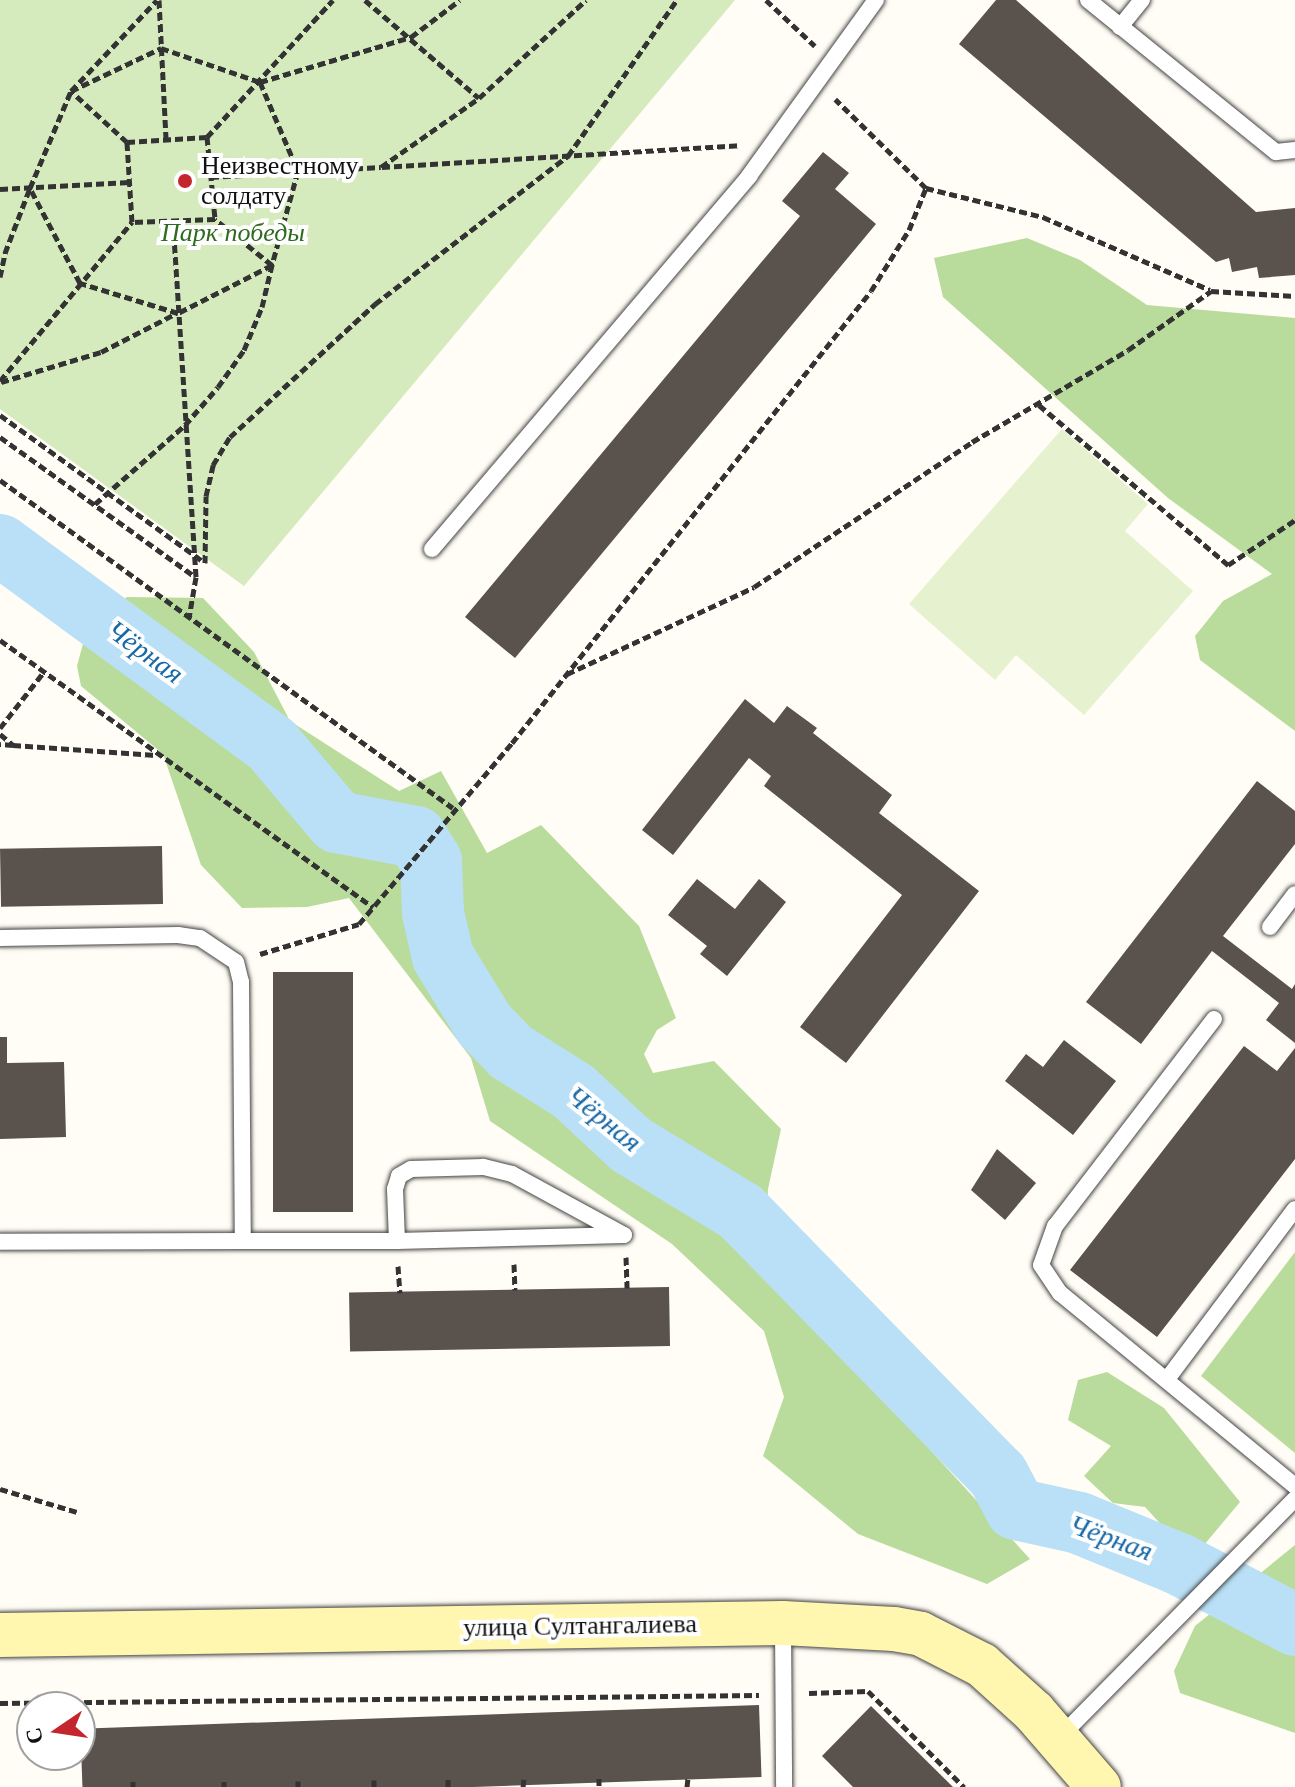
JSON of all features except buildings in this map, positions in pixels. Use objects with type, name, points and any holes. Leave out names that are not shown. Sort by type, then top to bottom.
[{"type":"street","name":"улица Султангалиева","points":[[0,1635],[783,1623],[868,1625],[921,1634],[982,1665],[1058,1739],[1099,1787]]},
{"type":"lane","points":[[432,549],[772,143],[876,0]]},
{"type":"lane","points":[[1088,0],[1276,152],[1295,150]]},
{"type":"lane","points":[[1120,27],[1142,0]]},
{"type":"lane","points":[[1270,927],[1295,894]]},
{"type":"lane","points":[[0,938],[178,935],[200,938],[236,962],[241,982],[243,1241]]},
{"type":"lane","points":[[1214,1019],[1055,1226],[1041,1265],[1060,1293],[1168,1378],[1295,1486]]},
{"type":"lane","points":[[0,1242],[397,1241],[624,1235],[512,1174],[483,1167],[426,1169],[399,1176],[397,1241]]},
{"type":"lane","points":[[1168,1378],[1295,1209]]},
{"type":"lane","points":[[1058,1739],[1295,1499]]},
{"type":"lane","points":[[783,1623],[784,1787]]},
{"type":"path","points":[[158,0],[166,139]]},
{"type":"path","points":[[0,277],[30,188],[71,91],[158,0]]},
{"type":"path","points":[[127,142],[207,137],[333,0]]},
{"type":"path","points":[[365,0],[479,98]]},
{"type":"path","points":[[71,91],[161,48],[260,82],[411,37],[459,0]]},
{"type":"path","points":[[381,167],[479,98],[586,0]]},
{"type":"path","points":[[0,415],[205,563],[206,496],[213,465],[230,437],[375,304],[484,225],[568,156],[677,0]]},
{"type":"path","points":[[766,0],[832,61]]},
{"type":"path","points":[[95,504],[185,425],[244,350],[298,171],[260,82]]},
{"type":"path","points":[[817,82],[926,188],[1043,217],[1211,291],[1295,296]]},
{"type":"path","points":[[0,382],[132,222],[127,142],[71,91]]},
{"type":"path","points":[[207,137],[215,219]]},
{"type":"path","points":[[211,177],[772,143]]},
{"type":"path","points":[[0,189],[130,182]]},
{"type":"path","points":[[30,188],[80,283],[178,313]]},
{"type":"path","points":[[236,962],[359,924],[566,674],[871,291],[909,230],[926,188]]},
{"type":"path","points":[[132,222],[215,219],[272,265]]},
{"type":"path","points":[[173,221],[196,577],[189,618]]},
{"type":"path","points":[[0,382],[101,352],[272,265]]},
{"type":"path","points":[[566,674],[754,587],[972,442],[1039,405],[1211,291]]},
{"type":"path","points":[[1039,405],[1228,565],[1295,520]]},
{"type":"path","points":[[0,437],[196,577]]},
{"type":"path","points":[[0,480],[453,808]]},
{"type":"path","points":[[0,640],[373,907]]},
{"type":"path","points":[[0,728],[43,673]]},
{"type":"path","points":[[0,734],[13,745]]},
{"type":"path","points":[[0,744],[158,755]]},
{"type":"path","points":[[0,1489],[77,1512]]},
{"type":"path","points":[[0,1703],[868,1691],[964,1787]]},
{"type":"path","points":[[599,1778],[599,1787]]},
{"type":"path","points":[[687,1787],[688,1778]]},
{"type":"path","points":[[448,1779],[448,1787]]},
{"type":"path","points":[[523,1787],[524,1779]]},
{"type":"green space","name":"Парк победы","points":[[0,0],[735,0],[244,586],[0,409]]},
{"type":"green space","points":[[1027,238],[1080,260],[1147,305],[1295,318],[1295,731],[1200,660],[1195,636],[1223,601],[1272,574],[1168,498],[943,297],[934,258]]},
{"type":"green space","points":[[1062,429],[1148,504],[1125,531],[1193,591],[1084,715],[1016,655],[995,680],[909,604]]},
{"type":"green space","points":[[127,597],[203,598],[254,652],[290,721],[399,791],[441,771],[487,853],[541,825],[639,926],[676,1018],[657,1030],[644,1054],[653,1073],[714,1061],[781,1129],[768,1189],[765,1269],[1030,1559],[987,1584],[858,1534],[763,1456],[784,1397],[764,1331],[672,1244],[490,1121],[471,1058],[349,898],[307,907],[242,908],[201,865],[163,754],[81,686],[77,666],[88,625]]},
{"type":"green space","points":[[1295,1252],[1295,1453],[1201,1376]]},
{"type":"green space","points":[[1107,1372],[1164,1408],[1240,1502],[1204,1545],[1167,1531],[1145,1507],[1113,1503],[1084,1476],[1111,1446],[1068,1420],[1078,1380]]},
{"type":"green space","points":[[1295,1545],[1295,1733],[1180,1693],[1174,1671],[1195,1626]]},
{"type":"waterway","name":"Чёрная","points":[[0,545],[272,745],[337,822],[416,837],[431,861],[433,913],[443,957],[484,1024],[511,1052],[573,1091],[631,1145],[741,1212],[998,1475],[1016,1509],[1079,1523],[1179,1564],[1295,1625]]},
{"type":"place","name":"Неизвестному солдату","points":[[185,181]]}]
